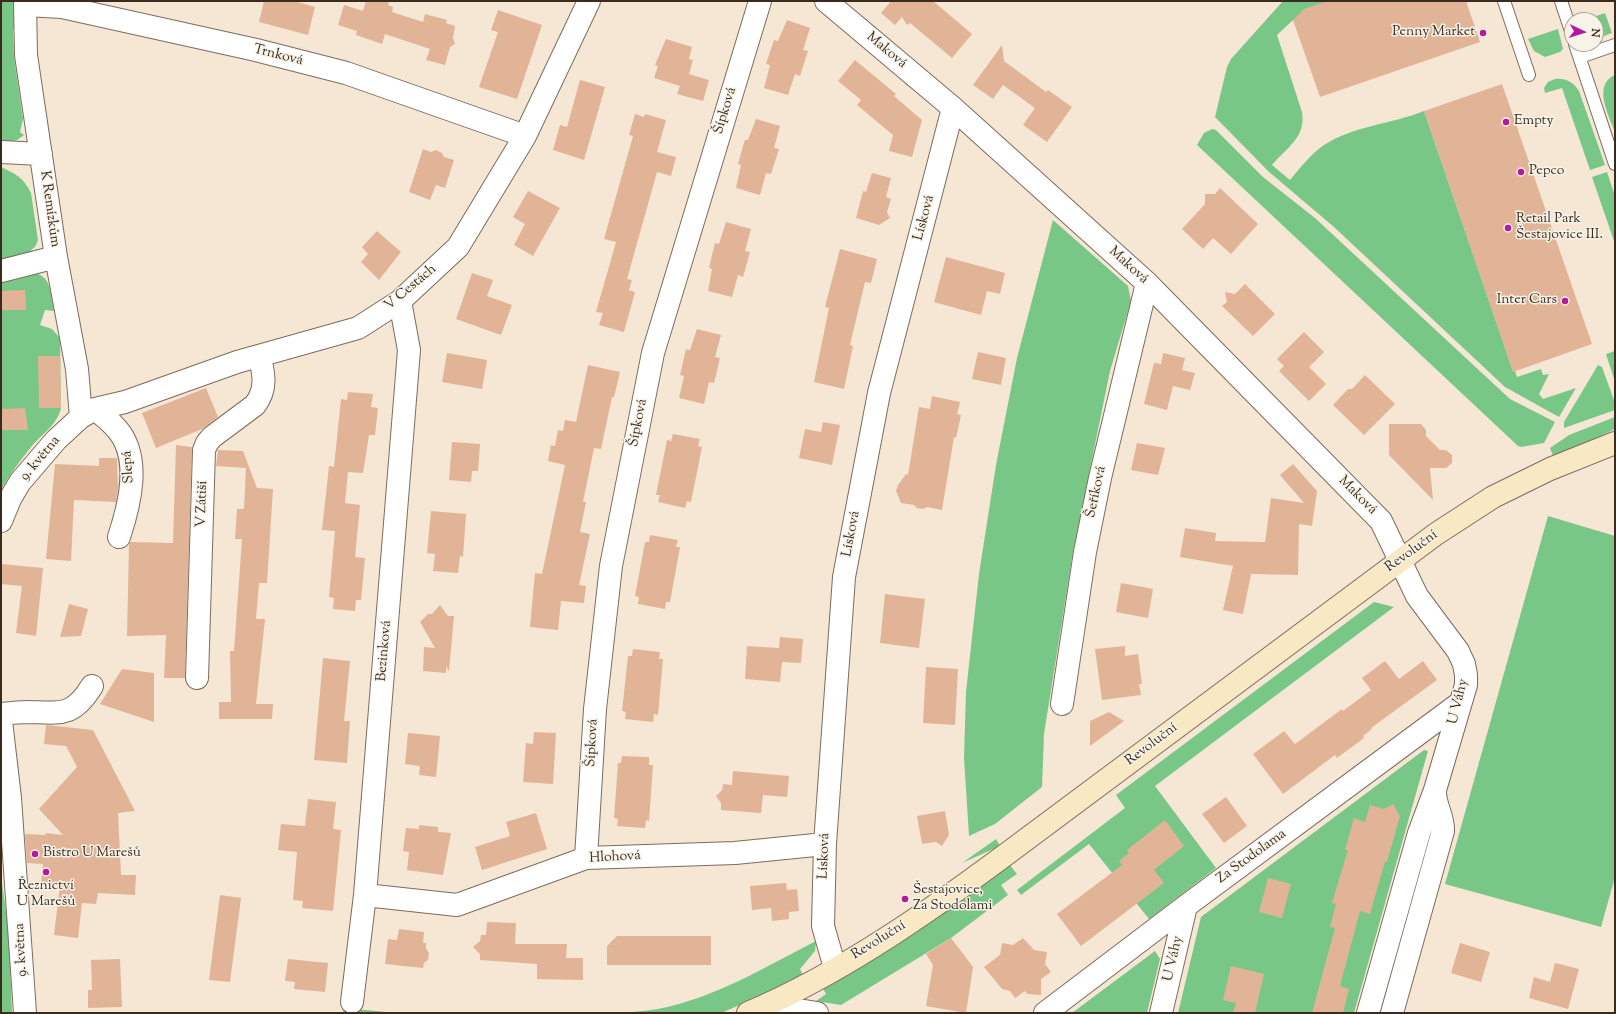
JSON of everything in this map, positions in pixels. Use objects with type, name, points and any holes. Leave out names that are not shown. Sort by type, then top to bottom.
[{"type":"street","name":"V Cestách","points":[[88,413],[125,402],[237,362],[260,357],[358,328],[400,301],[458,247],[525,136],[589,1]]},
{"type":"street","name":"Šípková","points":[[586,858],[595,709],[611,566],[653,353],[760,1]]},
{"type":"street","name":"Maková","points":[[826,1],[953,108],[1147,284],[1381,521],[1401,559]]},
{"type":"street","name":"Trnková","points":[[25,3],[62,7],[256,50],[331,70],[525,136]]},
{"type":"street","name":"K Remízkům","points":[[25,3],[26,55],[56,257],[77,369],[88,413]]},
{"type":"street","name":"Lísková","points":[[835,968],[823,926],[825,844],[844,577],[879,393],[953,108]]},
{"type":"street","points":[[1,152],[41,154]]},
{"type":"street","points":[[1,271],[56,257]]},
{"type":"street","name":"Šeříková","points":[[1062,704],[1084,552],[1098,485],[1147,284]]},
{"type":"street","name":"Bezinková","points":[[352,1002],[365,895],[409,350],[400,301]]},
{"type":"street","name":"V Zátiší","points":[[197,678],[204,450],[207,442],[212,437],[255,405],[260,398],[264,380],[260,357]]},
{"type":"street","name":"9. května","points":[[1,521],[10,499],[20,482],[61,435],[88,413]]},
{"type":"street","name":"Slepá","points":[[88,413],[116,428],[130,451],[130,501],[119,537]]},
{"type":"street","name":"Revoluční","points":[[758,1009],[835,968],[917,917],[996,862],[1436,534],[1493,497],[1550,469],[1615,443]]},
{"type":"street","name":"U Váhy","points":[[1368,1013],[1419,833],[1435,790],[1466,685],[1464,664],[1458,652],[1417,596],[1401,559]]},
{"type":"street","points":[[1,714],[27,712],[54,714],[64,712],[80,702],[92,686]]},
{"type":"street","name":"Za Stodolama","points":[[1045,1013],[1186,906],[1460,703]]},
{"type":"street","name":"9. května","points":[[1,721],[25,1013]]},
{"type":"street","name":"U Váhy","points":[[1392,1013],[1443,831],[1443,822],[1436,802],[1435,790]]},
{"type":"street","name":"Hlohová","points":[[365,895],[457,905],[586,858],[735,853],[825,844]]},
{"type":"street","name":"U Váhy","points":[[1161,1013],[1186,906]]},
{"type":"street","points":[[758,1009],[817,1013]]},
{"type":"lane","points":[[1504,1],[1529,75]]},
{"type":"lane","points":[[1561,1],[1565,12]]},
{"type":"lane","points":[[1580,57],[1615,45]]},
{"type":"lane","points":[[1578,52],[1615,164]]},
{"type":"green space","points":[[1,1],[17,1],[18,27],[13,29],[14,57],[23,119],[20,132],[24,135],[17,140],[1,145]]},
{"type":"green space","points":[[1283,1],[1328,1],[1293,20],[1277,35],[1302,112],[1302,121],[1301,129],[1294,142],[1272,165],[1290,180],[1306,161],[1324,145],[1335,139],[1360,129],[1424,111],[1513,371],[1515,371],[1517,377],[1541,369],[1543,375],[1549,374],[1539,394],[1543,399],[1576,388],[1559,417],[1505,387],[1334,227],[1268,171],[1215,117],[1227,67],[1231,59]]},
{"type":"green space","points":[[1604,13],[1612,33],[1604,36]]},
{"type":"green space","points":[[1558,29],[1563,49],[1560,52],[1545,57],[1534,51],[1528,39]]},
{"type":"green space","points":[[1615,75],[1615,132],[1606,110],[1603,93],[1604,86],[1608,80]]},
{"type":"green space","points":[[1555,79],[1569,81],[1579,91],[1605,165],[1590,170],[1562,88],[1545,93],[1544,88],[1548,82]]},
{"type":"green space","points":[[1212,129],[1216,130],[1263,177],[1315,218],[1510,399],[1555,422],[1544,443],[1521,447],[1518,446],[1197,145],[1204,133]]},
{"type":"green space","points":[[1,167],[19,177],[31,193],[38,240],[35,247],[31,250],[31,254],[1,263]]},
{"type":"green space","points":[[1607,172],[1615,196],[1615,244],[1592,177]]},
{"type":"green space","points":[[1053,220],[1128,286],[1131,301],[1110,371],[1073,552],[1044,734],[1042,787],[995,824],[969,836],[964,758],[966,692],[979,574],[996,465],[1017,358]]},
{"type":"green space","points":[[35,273],[41,275],[48,283],[54,311],[45,310],[40,325],[52,329],[60,338],[61,408],[53,424],[31,447],[11,473],[1,490],[1,276]]},
{"type":"green space","points":[[1615,351],[1615,382],[1606,354]]},
{"type":"green space","points":[[1598,365],[1602,367],[1615,403],[1615,410],[1564,428],[1564,422]]},
{"type":"green space","points":[[1615,417],[1615,429],[1554,458],[1550,448],[1569,435]]},
{"type":"green space","points":[[1548,516],[1615,536],[1615,877],[1601,927],[1445,884]]},
{"type":"green space","points":[[1374,602],[1394,607],[1155,786],[1216,868],[1149,919],[1089,844],[1021,895],[1017,890],[1125,808],[1116,795]]},
{"type":"green space","points":[[1424,750],[1428,751],[1354,1013],[1178,1013],[1201,917]]},
{"type":"green space","points":[[996,839],[1000,846],[962,863]]},
{"type":"green space","points":[[1009,864],[1017,874],[1001,885],[1008,895],[951,938],[841,1005],[816,1001],[826,994],[822,987]]},
{"type":"green space","points":[[1,876],[9,933],[12,1013],[1,1013]]},
{"type":"green space","points":[[816,941],[815,951],[800,969],[803,975],[761,996],[721,1013],[573,1013],[637,1012],[679,1004],[720,990]]},
{"type":"green space","points":[[1155,951],[1160,959],[1147,1013],[1072,1013]]},
{"type":"green space","points":[[344,1008],[397,1013],[343,1013]]},
{"type":"building","points":[[264,1],[294,1],[315,7],[308,35],[259,22]]},
{"type":"building","points":[[366,1],[389,1],[388,5],[393,7],[392,12],[423,22],[425,14],[447,20],[446,23],[455,26],[453,38],[455,44],[450,47],[445,65],[426,60],[430,49],[385,34],[382,44],[356,35],[357,31],[338,25],[344,5],[363,11]]},
{"type":"building","points":[[891,1],[933,1],[972,34],[952,58],[910,23],[907,25],[902,17],[895,25],[881,13]]},
{"type":"building","points":[[1328,1],[1466,1],[1480,42],[1320,97],[1293,20],[1304,9]]},
{"type":"building","points":[[498,10],[542,25],[517,99],[479,87],[498,32],[491,30]]},
{"type":"building","points":[[787,20],[810,28],[803,50],[808,51],[800,76],[795,74],[788,95],[764,88],[770,65],[766,64],[774,40],[778,41]]},
{"type":"building","points":[[666,39],[692,47],[689,59],[693,60],[689,74],[709,80],[703,101],[677,94],[680,86],[654,78],[658,66],[655,65]]},
{"type":"building","points":[[1002,45],[1004,61],[1046,92],[1048,90],[1072,107],[1047,142],[1023,125],[1035,108],[1003,85],[993,99],[973,85]]},
{"type":"building","points":[[855,60],[896,94],[894,96],[922,120],[912,157],[889,151],[893,135],[857,105],[861,100],[838,81]]},
{"type":"building","points":[[580,80],[605,87],[584,160],[553,150],[560,125],[567,127]]},
{"type":"building","name":"Retail Park Šestajovice III.","points":[[1502,84],[1592,344],[1513,372],[1424,111]]},
{"type":"building","points":[[635,114],[644,117],[645,114],[666,120],[657,152],[676,157],[671,176],[657,172],[627,279],[632,280],[629,290],[635,292],[624,332],[599,325],[603,313],[596,312],[616,242],[604,239],[633,136],[629,135]]},
{"type":"building","points":[[756,119],[780,126],[774,148],[779,149],[771,174],[766,173],[760,195],[736,188],[741,165],[738,164],[743,146],[745,140],[748,140]]},
{"type":"building","points":[[423,149],[431,152],[436,150],[442,153],[444,157],[454,160],[445,188],[436,185],[430,200],[409,192]]},
{"type":"building","points":[[872,173],[891,178],[886,197],[891,199],[887,212],[890,218],[879,225],[856,218],[863,191],[866,192]]},
{"type":"building","points":[[1220,188],[1258,224],[1231,254],[1213,238],[1203,249],[1182,229],[1205,204],[1205,194],[1215,194]]},
{"type":"building","points":[[528,191],[560,208],[533,256],[514,245],[525,224],[513,217]]},
{"type":"building","points":[[726,222],[751,229],[745,251],[750,252],[743,277],[738,275],[732,297],[708,291],[712,269],[709,268],[715,243],[719,244]]},
{"type":"building","points":[[377,231],[401,252],[379,280],[361,262],[368,254],[362,247]]},
{"type":"building","points":[[840,249],[877,259],[871,283],[865,282],[850,345],[853,346],[844,389],[814,382],[829,308],[825,307]]},
{"type":"building","points":[[946,257],[1005,273],[1000,294],[987,291],[981,315],[934,302]]},
{"type":"building","points":[[472,273],[493,280],[487,296],[512,305],[501,335],[456,319]]},
{"type":"building","points":[[1245,284],[1275,314],[1253,336],[1222,306],[1227,302],[1225,292],[1235,294]]},
{"type":"building","points":[[25,290],[26,310],[1,310],[1,291]]},
{"type":"building","points":[[697,329],[721,335],[715,357],[720,358],[717,371],[714,383],[709,382],[704,404],[679,398],[684,376],[680,375],[686,349],[690,350]]},
{"type":"building","points":[[1304,332],[1324,352],[1309,367],[1326,384],[1309,401],[1279,371],[1284,366],[1277,359]]},
{"type":"building","points":[[978,352],[1006,358],[1001,385],[972,379]]},
{"type":"building","points":[[447,353],[487,360],[482,389],[442,382]]},
{"type":"building","points":[[1163,353],[1185,358],[1182,370],[1195,373],[1190,390],[1173,386],[1167,410],[1144,404],[1154,363],[1161,364]]},
{"type":"building","points":[[38,356],[60,356],[61,408],[39,408]]},
{"type":"building","points":[[588,365],[620,372],[614,397],[612,397],[601,449],[594,448],[583,502],[586,502],[580,532],[590,534],[579,585],[586,586],[584,603],[561,601],[558,630],[530,627],[535,573],[542,574],[565,465],[548,461],[551,445],[555,446],[558,430],[563,431],[565,420],[576,422]]},
{"type":"building","points":[[1365,375],[1395,404],[1364,435],[1333,405],[1348,389],[1352,389]]},
{"type":"building","points":[[206,388],[218,417],[202,429],[156,448],[142,413]]},
{"type":"building","points":[[348,392],[373,394],[371,407],[378,408],[375,435],[369,435],[363,473],[348,472],[345,503],[360,505],[355,557],[365,558],[361,600],[356,600],[355,611],[333,609],[334,598],[329,597],[335,531],[322,530],[329,466],[334,467],[341,399],[347,400]]},
{"type":"building","points":[[932,396],[960,402],[957,414],[961,415],[956,438],[954,437],[942,510],[927,507],[923,509],[917,508],[914,505],[901,503],[896,491],[898,485],[906,474],[908,475],[919,407],[930,409]]},
{"type":"building","points":[[25,408],[28,430],[1,430],[1,409]]},
{"type":"building","points":[[823,422],[840,425],[832,465],[799,458],[805,429],[821,432]]},
{"type":"building","points":[[1389,424],[1421,424],[1426,430],[1426,436],[1440,450],[1446,450],[1452,455],[1452,463],[1446,468],[1430,468],[1433,500],[1389,455]]},
{"type":"building","points":[[673,434],[700,439],[698,446],[702,447],[691,502],[687,501],[685,508],[658,502],[660,495],[656,495],[667,440],[671,441]]},
{"type":"building","points":[[452,442],[480,444],[478,471],[472,471],[471,482],[449,480]]},
{"type":"building","points":[[1137,443],[1165,448],[1158,475],[1131,470]]},
{"type":"building","points":[[176,445],[192,447],[185,678],[164,678],[166,635],[127,636],[129,544],[130,542],[173,543]]},
{"type":"building","points":[[218,450],[243,451],[257,488],[273,489],[267,583],[259,583],[256,619],[265,619],[256,704],[273,704],[272,719],[219,719],[219,702],[231,702],[230,651],[234,651],[242,539],[235,539],[237,509],[244,509],[246,468],[216,466]]},
{"type":"building","points":[[99,458],[117,458],[118,487],[116,502],[74,500],[71,561],[46,559],[55,464],[99,466]]},
{"type":"building","points":[[1293,464],[1317,491],[1312,526],[1299,524],[1298,575],[1251,574],[1243,614],[1223,610],[1233,566],[1180,557],[1185,528],[1216,533],[1215,541],[1265,542],[1271,498],[1304,503],[1280,475]]},
{"type":"building","points":[[431,511],[466,514],[463,557],[460,556],[458,573],[433,571],[435,554],[427,553]]},
{"type":"building","points":[[650,535],[678,540],[676,547],[680,547],[670,602],[666,602],[665,609],[638,604],[639,597],[635,596],[645,542],[649,542]]},
{"type":"building","points":[[1,564],[43,568],[36,636],[16,633],[22,586],[1,584]]},
{"type":"building","points":[[1121,583],[1153,589],[1148,618],[1116,612]]},
{"type":"building","points":[[885,594],[925,599],[919,648],[880,643]]},
{"type":"building","points":[[69,604],[88,609],[81,636],[60,637]]},
{"type":"building","points":[[440,605],[448,616],[454,616],[449,671],[446,666],[446,673],[423,671],[424,647],[435,648],[420,622],[428,614],[432,614]]},
{"type":"building","points":[[780,637],[803,639],[801,663],[782,662],[780,682],[745,679],[747,646],[779,648]]},
{"type":"building","points":[[1125,646],[1125,656],[1138,654],[1142,684],[1139,684],[1141,695],[1102,700],[1095,649]]},
{"type":"building","points":[[633,649],[660,652],[659,659],[663,659],[658,715],[654,714],[653,722],[625,719],[626,712],[622,711],[628,656],[632,656]]},
{"type":"building","points":[[323,658],[350,661],[344,721],[350,721],[347,763],[314,760]]},
{"type":"building","points":[[1385,661],[1399,679],[1423,661],[1437,680],[1371,728],[1372,729],[1363,736],[1364,738],[1337,758],[1335,755],[1283,794],[1253,754],[1284,731],[1295,744],[1342,709],[1343,711],[1371,690],[1362,678]]},
{"type":"building","points":[[926,667],[958,669],[955,725],[923,723]]},
{"type":"building","points":[[122,669],[154,673],[154,722],[100,704]]},
{"type":"building","points":[[1109,712],[1124,721],[1090,746],[1090,721]]},
{"type":"building","points":[[46,725],[93,730],[135,811],[118,813],[121,875],[136,875],[135,895],[98,893],[96,904],[82,903],[78,938],[54,935],[60,885],[41,883],[43,864],[27,863],[25,834],[46,835],[45,833],[63,835],[39,809],[77,767],[66,746],[44,744]]},
{"type":"building","points":[[534,732],[556,733],[553,784],[523,782],[526,743],[533,744]]},
{"type":"building","points":[[408,733],[440,736],[436,777],[419,775],[420,766],[405,764]]},
{"type":"building","points":[[622,756],[649,757],[649,765],[653,765],[649,821],[646,820],[645,828],[617,826],[618,819],[614,818],[618,763],[621,763]]},
{"type":"building","points":[[733,771],[789,776],[787,797],[763,795],[761,813],[721,810],[721,803],[716,796],[722,790],[723,784],[732,785]]},
{"type":"building","points":[[1226,797],[1247,826],[1224,843],[1202,814]]},
{"type":"building","points":[[308,799],[336,802],[333,829],[341,830],[333,911],[302,908],[303,901],[293,900],[297,852],[278,850],[281,824],[305,826]]},
{"type":"building","points":[[1393,804],[1400,816],[1370,914],[1360,911],[1340,986],[1349,989],[1343,1013],[1312,1013],[1335,928],[1330,927],[1336,904],[1332,903],[1348,850],[1345,850],[1354,818],[1365,822],[1370,805],[1384,809]]},
{"type":"building","points":[[945,811],[949,835],[942,846],[936,842],[922,844],[917,816]]},
{"type":"building","points":[[536,813],[547,849],[482,870],[475,847],[510,836],[506,822]]},
{"type":"building","points":[[1165,820],[1184,846],[1154,870],[1164,883],[1081,946],[1057,914],[1122,865],[1119,861],[1129,853],[1127,850]]},
{"type":"building","points":[[419,825],[438,827],[438,832],[451,833],[443,875],[407,870],[409,852],[403,851],[406,828],[419,829]]},
{"type":"building","points":[[1268,878],[1291,884],[1282,918],[1259,912]]},
{"type":"building","points":[[786,883],[787,890],[797,889],[799,911],[789,912],[789,919],[772,921],[771,908],[752,910],[750,886]]},
{"type":"building","points":[[220,895],[241,898],[230,982],[209,980]]},
{"type":"building","points":[[487,922],[516,923],[515,944],[567,944],[566,958],[583,958],[583,980],[537,979],[537,964],[480,960],[480,954],[473,947],[480,941],[481,935],[486,935]]},
{"type":"building","points":[[399,929],[424,932],[423,943],[426,943],[426,948],[429,953],[428,960],[424,963],[423,968],[385,964],[388,939],[397,940]]},
{"type":"building","points":[[617,936],[711,936],[711,965],[607,965],[607,946]]},
{"type":"building","points":[[951,938],[973,967],[966,1013],[926,1006],[933,965],[926,954]]},
{"type":"building","points":[[1023,938],[1034,950],[1047,952],[1045,964],[1051,972],[1041,979],[1041,995],[1027,994],[1025,991],[1015,998],[1010,991],[1002,989],[984,967],[1000,955],[1002,943],[1013,945]]},
{"type":"building","points":[[1460,943],[1490,952],[1481,982],[1451,973]]},
{"type":"building","points":[[120,959],[122,1007],[88,1008],[88,990],[92,990],[91,960]]},
{"type":"building","points":[[288,959],[328,963],[325,992],[294,989],[295,982],[285,981]]},
{"type":"building","points":[[1555,963],[1579,969],[1568,1009],[1529,998],[1534,977],[1550,982]]},
{"type":"building","points":[[1231,966],[1264,974],[1255,1013],[1233,1013],[1236,1003],[1223,1000]]},
{"type":"place","name":"Penny Market","points":[[1483,33]]},
{"type":"place","name":"Empty","points":[[1506,122]]},
{"type":"place","name":"Pepco","points":[[1521,172]]},
{"type":"place","name":"Retail Park Šestajovice III.","points":[[1508,228]]},
{"type":"place","name":"Inter Cars","points":[[1565,301]]},
{"type":"place","name":"Bistro U Marešů","points":[[35,854]]},
{"type":"place","name":"Řeznictví U Marešů","points":[[46,872]]},
{"type":"place","name":"Šestajovice, Za Stodolami","points":[[905,899]]}]
